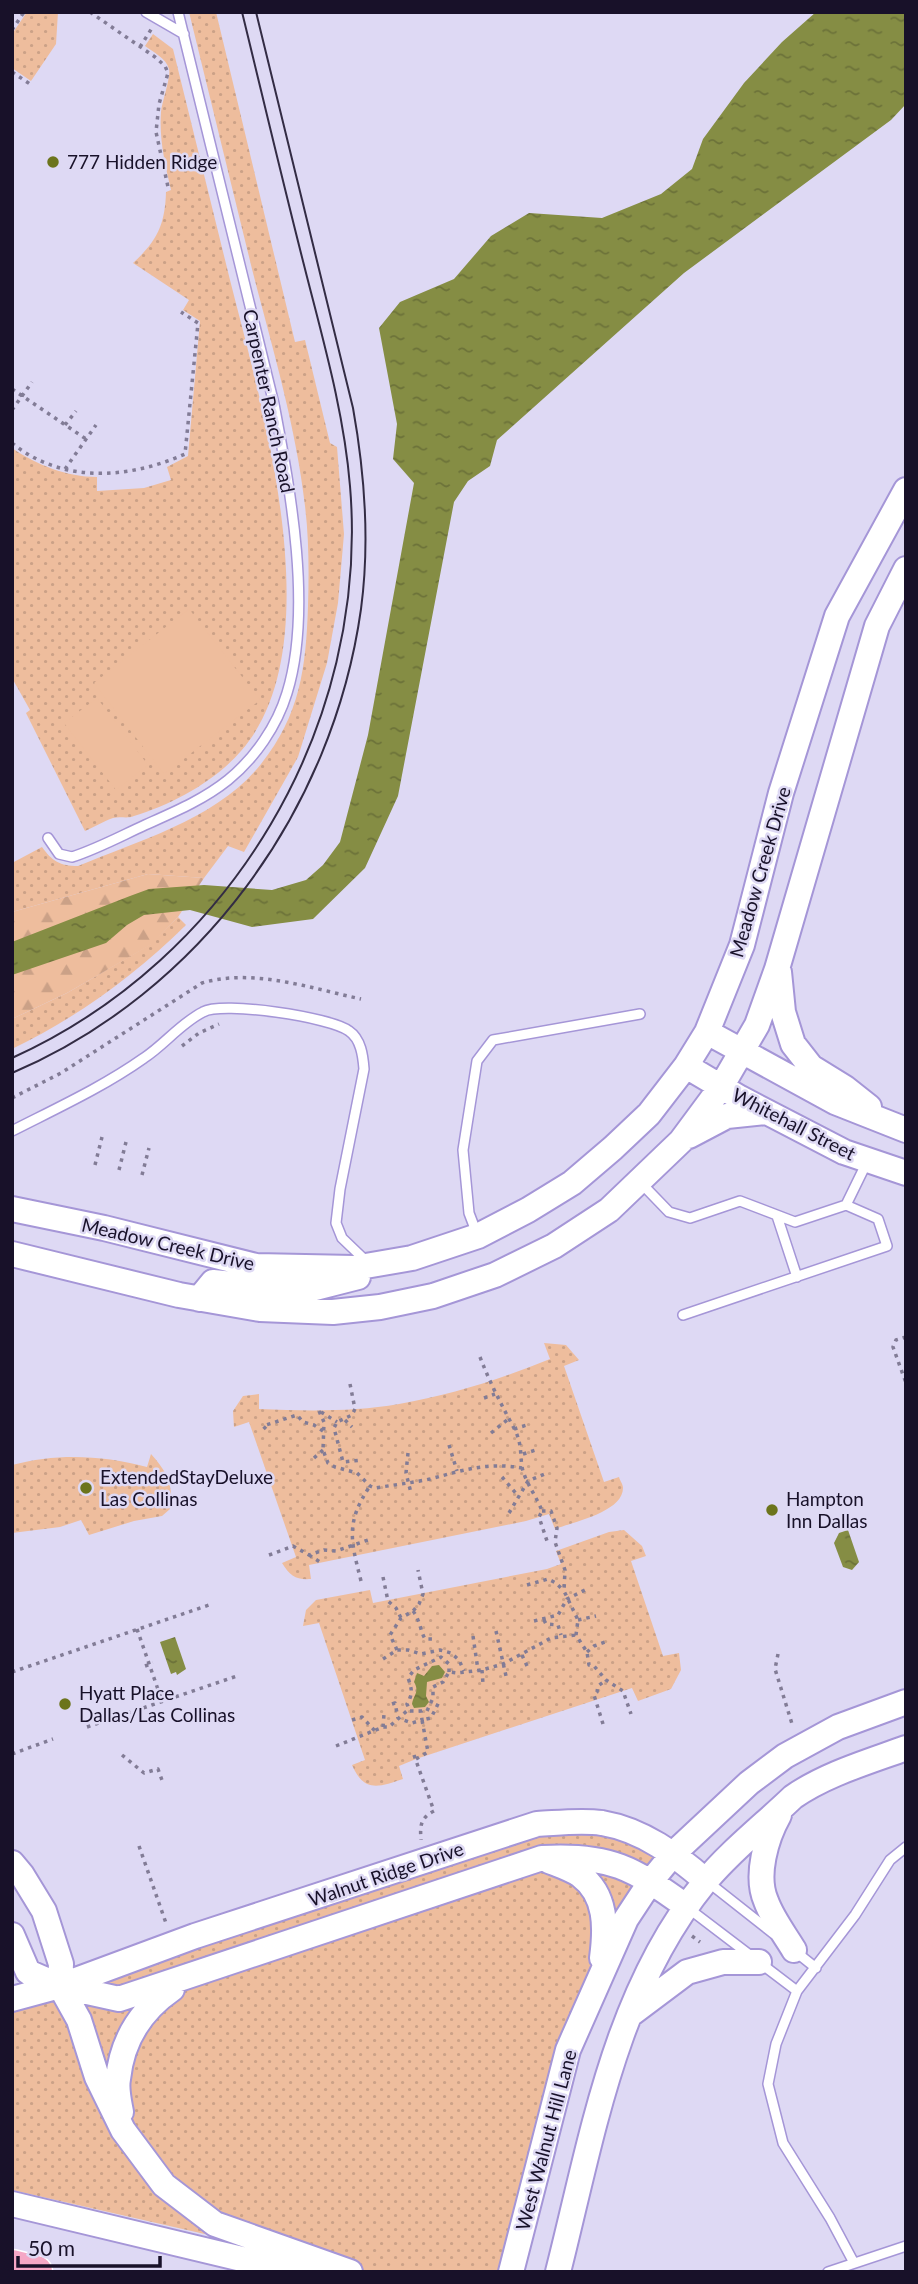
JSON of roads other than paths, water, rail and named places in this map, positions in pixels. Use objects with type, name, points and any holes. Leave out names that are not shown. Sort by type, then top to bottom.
[{"type":"highway","points":[[12,2266],[36,2272]]},
{"type":"street","name":"Meadow Creek Drive","points":[[12,1209],[104,1228],[256,1266],[354,1268],[411,1258],[478,1236],[572,1183],[649,1114],[686,1066],[707,1032],[742,945],[782,793],[837,616],[906,490]]},
{"type":"street","points":[[12,1254],[199,1298],[260,1309],[333,1312],[380,1307],[433,1296],[495,1275],[554,1246],[609,1210],[681,1141],[721,1087],[757,1025],[779,960],[877,626],[906,569]]},
{"type":"street","points":[[779,960],[782,1002],[793,1044],[811,1067],[899,1127]]},
{"type":"street","name":"Whitehall Street","points":[[707,1032],[835,1102],[899,1127]]},
{"type":"street","name":"Whitehall Street","points":[[686,1066],[844,1152],[906,1173]]},
{"type":"street","points":[[681,1141],[727,1116],[767,1112]]},
{"type":"street","points":[[199,1298],[213,1282],[303,1291],[352,1280],[411,1258]]},
{"type":"street","name":"West Walnut Hill Lane","points":[[511,2272],[568,2050],[626,1919],[651,1881],[674,1853],[749,1783],[785,1756],[838,1727],[906,1702]]},
{"type":"street","points":[[558,2272],[610,2066],[628,2017],[672,1928],[706,1881],[805,1789],[906,1748]]},
{"type":"street","points":[[787,1803],[769,1837],[762,1875],[765,1900],[794,1950]]},
{"type":"street","name":"Walnut Ridge Drive","points":[[12,1999],[60,1986],[195,1937],[537,1824],[602,1823],[626,1829],[674,1853],[706,1881]]},
{"type":"street","name":"Walnut Ridge Drive","points":[[60,1986],[119,1999],[542,1858],[575,1856],[619,1865],[651,1881],[687,1907]]},
{"type":"street","points":[[542,1858],[580,1875],[598,1897],[606,1929],[597,1984]]},
{"type":"street","points":[[12,1863],[23,1875],[44,1912],[61,1964],[60,1986],[79,2020],[97,2077],[123,2130],[164,2185],[215,2224],[350,2272]]},
{"type":"street","points":[[12,1935],[28,1972],[60,1986]]},
{"type":"street","points":[[628,2017],[687,1972],[723,1962],[759,1962]]},
{"type":"street","points":[[123,2130],[117,2081],[136,2022],[151,2003],[191,1976]]},
{"type":"street","points":[[12,2204],[296,2272]]},
{"type":"lane","points":[[146,12],[184,34]]},
{"type":"lane","name":"Carpenter Ranch Road","points":[[48,838],[59,853],[72,857],[208,794],[239,769],[265,738],[286,695],[293,669],[298,593],[284,454],[178,12]]},
{"type":"lane","points":[[12,1131],[77,1098],[144,1058],[203,1012],[228,1007],[324,1020],[350,1031],[362,1050],[364,1069],[340,1189],[336,1223],[342,1238],[352,1250],[371,1265]]},
{"type":"lane","points":[[478,1236],[469,1213],[463,1150],[477,1061],[493,1040],[640,1014]]},
{"type":"lane","points":[[846,1205],[867,1160]]},
{"type":"lane","points":[[640,1182],[670,1212],[690,1218],[740,1200],[794,1223],[846,1205],[878,1219],[887,1245],[683,1315]]},
{"type":"lane","points":[[777,1216],[797,1277]]},
{"type":"lane","points":[[854,2263],[830,2218],[783,2143],[768,2084],[776,2044],[797,1991],[855,1915],[890,1860],[906,1847]]},
{"type":"lane","points":[[706,1881],[816,1968]]},
{"type":"lane","points":[[687,1907],[797,1991]]},
{"type":"lane","points":[[828,2272],[906,2246]]},
{"type":"water","points":[[816,12],[906,12],[906,104],[891,120],[684,273],[497,440],[490,466],[468,481],[454,502],[398,796],[365,868],[313,919],[252,927],[190,910],[144,915],[106,943],[12,975],[12,942],[149,889],[204,885],[272,890],[306,880],[323,865],[340,842],[368,735],[414,483],[393,459],[397,424],[379,328],[400,302],[454,279],[491,236],[529,213],[602,218],[661,194],[692,169],[703,139],[744,83],[782,42]]},
{"type":"water","points":[[848,1530],[859,1562],[852,1570],[843,1567],[834,1543],[839,1533]]},
{"type":"water","points":[[175,1637],[186,1669],[177,1675],[176,1672],[171,1674],[160,1642]]},
{"type":"water","points":[[439,1665],[445,1672],[442,1678],[427,1682],[426,1696],[429,1702],[425,1707],[414,1708],[412,1704],[417,1673],[424,1676],[432,1666]]},
{"type":"tram line","points":[[12,1058],[90,1015],[160,960],[220,897],[271,824],[310,746],[336,662],[350,575],[350,486],[347,458],[332,376],[242,12]]},
{"type":"tram line","points":[[12,1073],[80,1038],[142,995],[198,944],[246,886],[288,823],[321,755],[346,683],[364,584],[366,534],[361,458],[353,408],[256,12]]},
{"type":"place","name":"777 Hidden Ridge","points":[[53,162]]},
{"type":"place","name":"ExtendedStayDeluxe Las Collinas","points":[[86,1488]]},
{"type":"place","name":"Hampton Inn Dallas","points":[[772,1510]]},
{"type":"place","name":"Hyatt Place Dallas/Las Collinas","points":[[65,1704]]}]
